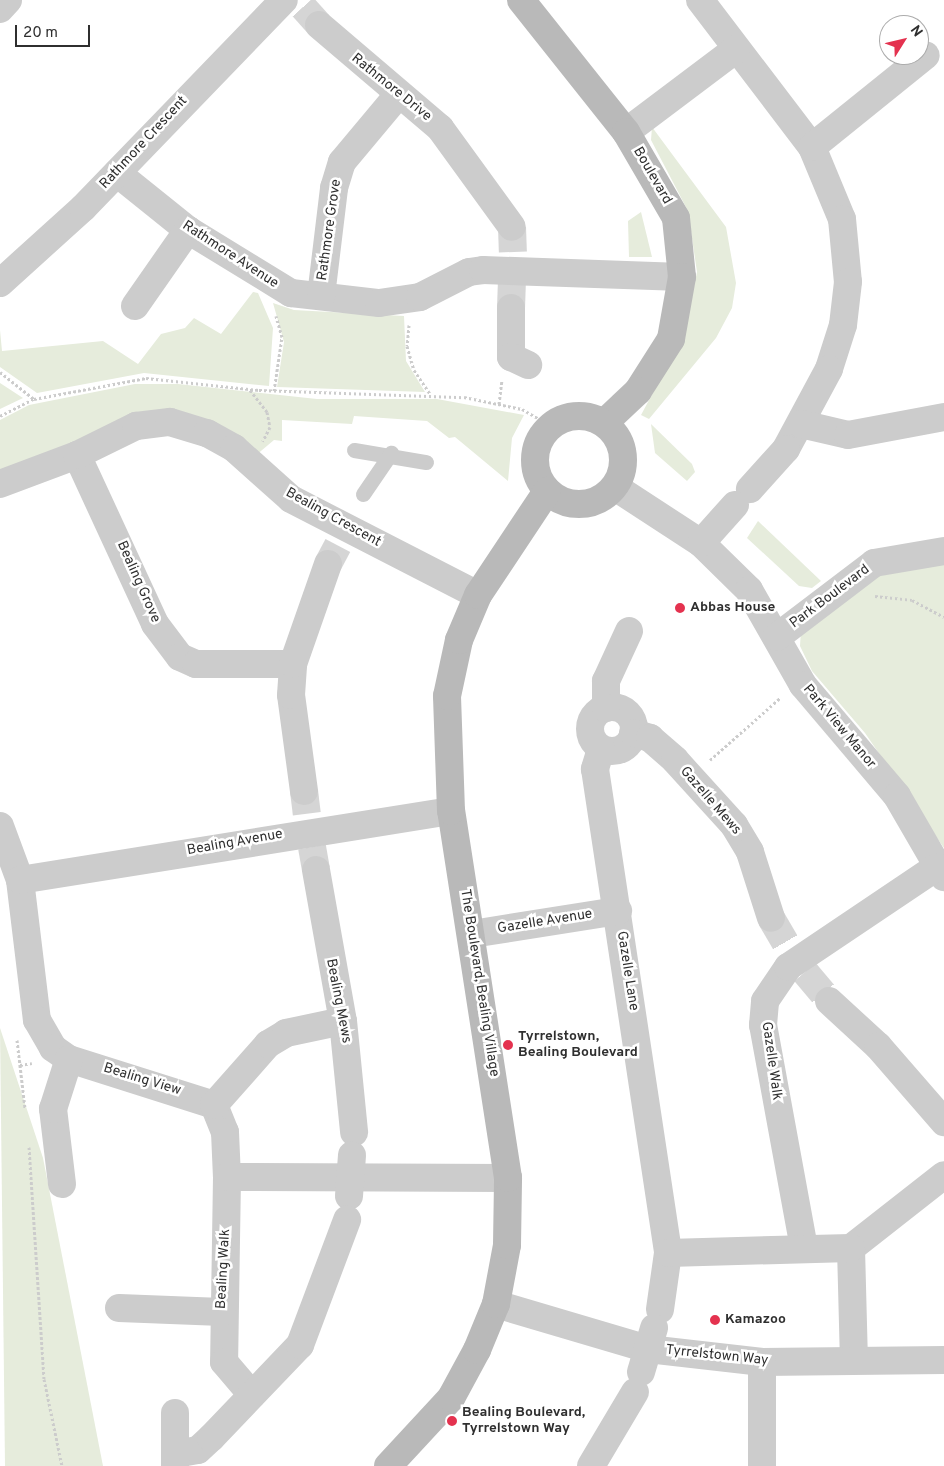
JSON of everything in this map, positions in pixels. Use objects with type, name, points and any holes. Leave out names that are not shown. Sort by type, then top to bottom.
[{"type":"street","points":[[0,9],[8,0]]},
{"type":"street","name":"Boulevard","points":[[521,0],[626,132],[658,181],[676,218],[682,278],[671,339],[638,391],[604,423]]},
{"type":"street","points":[[700,0],[812,147],[842,219],[848,282],[843,325],[829,370],[801,424],[786,449],[701,544]]},
{"type":"street","name":"Rathmore Drive","points":[[301,8],[398,95],[440,128],[512,269]]},
{"type":"street","name":"Rathmore Crescent","points":[[0,283],[117,173],[301,8]]},
{"type":"street","points":[[626,132],[736,49]]},
{"type":"street","points":[[812,147],[914,65]]},
{"type":"street","name":"Rathmore Grove","points":[[321,296],[334,188],[342,162],[398,95]]},
{"type":"street","name":"Rathmore Avenue","points":[[117,173],[188,230],[291,293],[379,303],[411,298],[469,272],[512,269],[682,278]]},
{"type":"street","points":[[134,306],[188,230]]},
{"type":"street","points":[[512,269],[511,357],[528,365]]},
{"type":"street","points":[[577,416],[604,423],[615,433],[624,460],[615,487],[590,504],[559,500],[547,491],[535,465],[536,450],[550,426],[577,416]]},
{"type":"street","points":[[801,424],[848,435],[944,417]]},
{"type":"street","name":"Bealing Crescent","points":[[0,484],[77,455],[136,426],[170,422],[207,433],[247,461],[291,499],[341,537],[478,596]]},
{"type":"street","name":"Bealing Grove","points":[[77,455],[155,624],[180,657],[196,664],[294,664]]},
{"type":"street","name":"Park View Manor","points":[[615,487],[701,544],[748,590],[777,637],[800,680],[897,796],[940,872]]},
{"type":"street","name":"The Boulevard, Bealing Village","points":[[388,1466],[451,1398],[496,1304],[507,1245],[508,1178],[472,934],[451,812],[447,696],[459,640],[478,596],[547,491]]},
{"type":"street","points":[[310,831],[292,695],[294,664],[303,626],[341,537]]},
{"type":"street","name":"Park Boulevard","points":[[777,637],[874,563],[944,551]]},
{"type":"street","points":[[606,708],[606,681],[629,630]]},
{"type":"street","points":[[606,708],[627,713],[634,733],[621,749],[601,749],[589,730],[594,716],[606,708]]},
{"type":"street","name":"Gazelle Mews","points":[[634,733],[650,738],[691,777],[734,825],[746,845],[772,918]]},
{"type":"street","name":"Gazelle Lane","points":[[601,749],[595,769],[618,911],[668,1253],[647,1350]]},
{"type":"street","name":"Bealing Avenue","points":[[20,880],[310,831],[451,812]]},
{"type":"street","points":[[0,826],[20,880]]},
{"type":"street","name":"Bealing Mews","points":[[310,831],[343,1020],[350,1176]]},
{"type":"street","name":"Gazelle Walk","points":[[804,1248],[763,1025],[765,1001],[773,985],[798,963],[940,872]]},
{"type":"street","name":"Bealing View","points":[[20,880],[37,1020],[53,1048],[69,1059],[214,1105]]},
{"type":"street","name":"Gazelle Avenue","points":[[472,934],[618,911]]},
{"type":"street","points":[[829,1001],[878,1046],[944,1122]]},
{"type":"street","points":[[214,1105],[268,1044],[286,1033],[343,1020]]},
{"type":"street","points":[[62,1184],[53,1109],[69,1059]]},
{"type":"street","name":"Bealing Walk","points":[[214,1105],[225,1132],[227,1177],[222,1312],[224,1362],[252,1395]]},
{"type":"street","points":[[668,1253],[851,1248],[944,1175]]},
{"type":"street","points":[[175,1413],[175,1460],[198,1450],[300,1345],[350,1176]]},
{"type":"street","points":[[227,1177],[508,1178]]},
{"type":"street","points":[[851,1248],[854,1360]]},
{"type":"street","name":"Tyrrelstown Way","points":[[496,1304],[647,1350],[762,1362],[944,1360]]},
{"type":"street","points":[[118,1308],[222,1312]]},
{"type":"street","points":[[590,1466],[647,1350]]},
{"type":"street","points":[[762,1362],[762,1466]]},
{"type":"lane","points":[[354,450],[391,453],[426,462]]},
{"type":"lane","points":[[363,494],[391,453]]},
{"type":"path","points":[[274,391],[282,337],[268,301],[278,286]]},
{"type":"path","points":[[411,298],[407,346],[414,370],[432,395]]},
{"type":"path","points":[[0,372],[34,399]]},
{"type":"path","points":[[0,416],[34,399],[146,378],[274,391],[432,395],[522,409],[550,426]]},
{"type":"path","points":[[247,461],[270,427],[267,412],[249,389]]},
{"type":"path","points":[[846,584],[863,596],[912,600],[944,617]]},
{"type":"path","points":[[691,777],[800,680]]},
{"type":"path","points":[[16,1036],[26,1113]]},
{"type":"path","points":[[28,1142],[44,1379],[62,1466]]},
{"type":"green space","points":[[652,127],[726,227],[736,283],[732,308],[716,338],[649,419],[641,415],[684,335],[697,272],[688,211],[651,140]]},
{"type":"green space","points":[[641,212],[652,257],[629,257],[628,221]]},
{"type":"green space","points":[[253,292],[258,293],[273,328],[269,386],[144,373],[37,393],[0,367],[0,330],[2,351],[103,341],[138,364],[161,334],[185,328],[194,318],[221,334]]},
{"type":"green space","points":[[273,303],[294,310],[404,316],[406,361],[425,392],[277,387],[284,342]]},
{"type":"green space","points":[[0,383],[23,398],[0,409]]},
{"type":"green space","points":[[135,384],[178,384],[317,399],[437,399],[524,415],[512,438],[508,481],[455,437],[449,438],[427,421],[354,416],[352,424],[282,420],[282,441],[274,440],[255,456],[237,438],[107,428],[0,472],[0,420],[29,405]]},
{"type":"green space","points":[[651,424],[692,464],[695,472],[687,481],[655,453]]},
{"type":"green space","points":[[758,521],[821,581],[812,588],[799,586],[747,538]]},
{"type":"green space","points":[[944,558],[944,848],[865,733],[812,671],[800,646],[801,630],[880,569]]},
{"type":"green space","points":[[0,1028],[43,1158],[103,1466],[5,1466]]},
{"type":"tunnel","points":[[303,7],[319,25]]},
{"type":"tunnel","points":[[512,227],[513,252]]},
{"type":"tunnel","points":[[511,308],[512,284]]},
{"type":"tunnel","points":[[328,564],[338,545]]},
{"type":"tunnel","points":[[304,791],[307,814]]},
{"type":"tunnel","points":[[312,847],[316,870]]},
{"type":"tunnel","points":[[771,918],[792,954]]},
{"type":"tunnel","points":[[805,972],[829,1001]]},
{"type":"place","name":"Abbas House","points":[[680,608]]},
{"type":"place","name":"Tyrrelstown, Bealing Boulevard","points":[[508,1045]]},
{"type":"place","name":"Kamazoo","points":[[715,1320]]},
{"type":"place","name":"Bealing Boulevard, Tyrrelstown Way","points":[[452,1421]]}]
